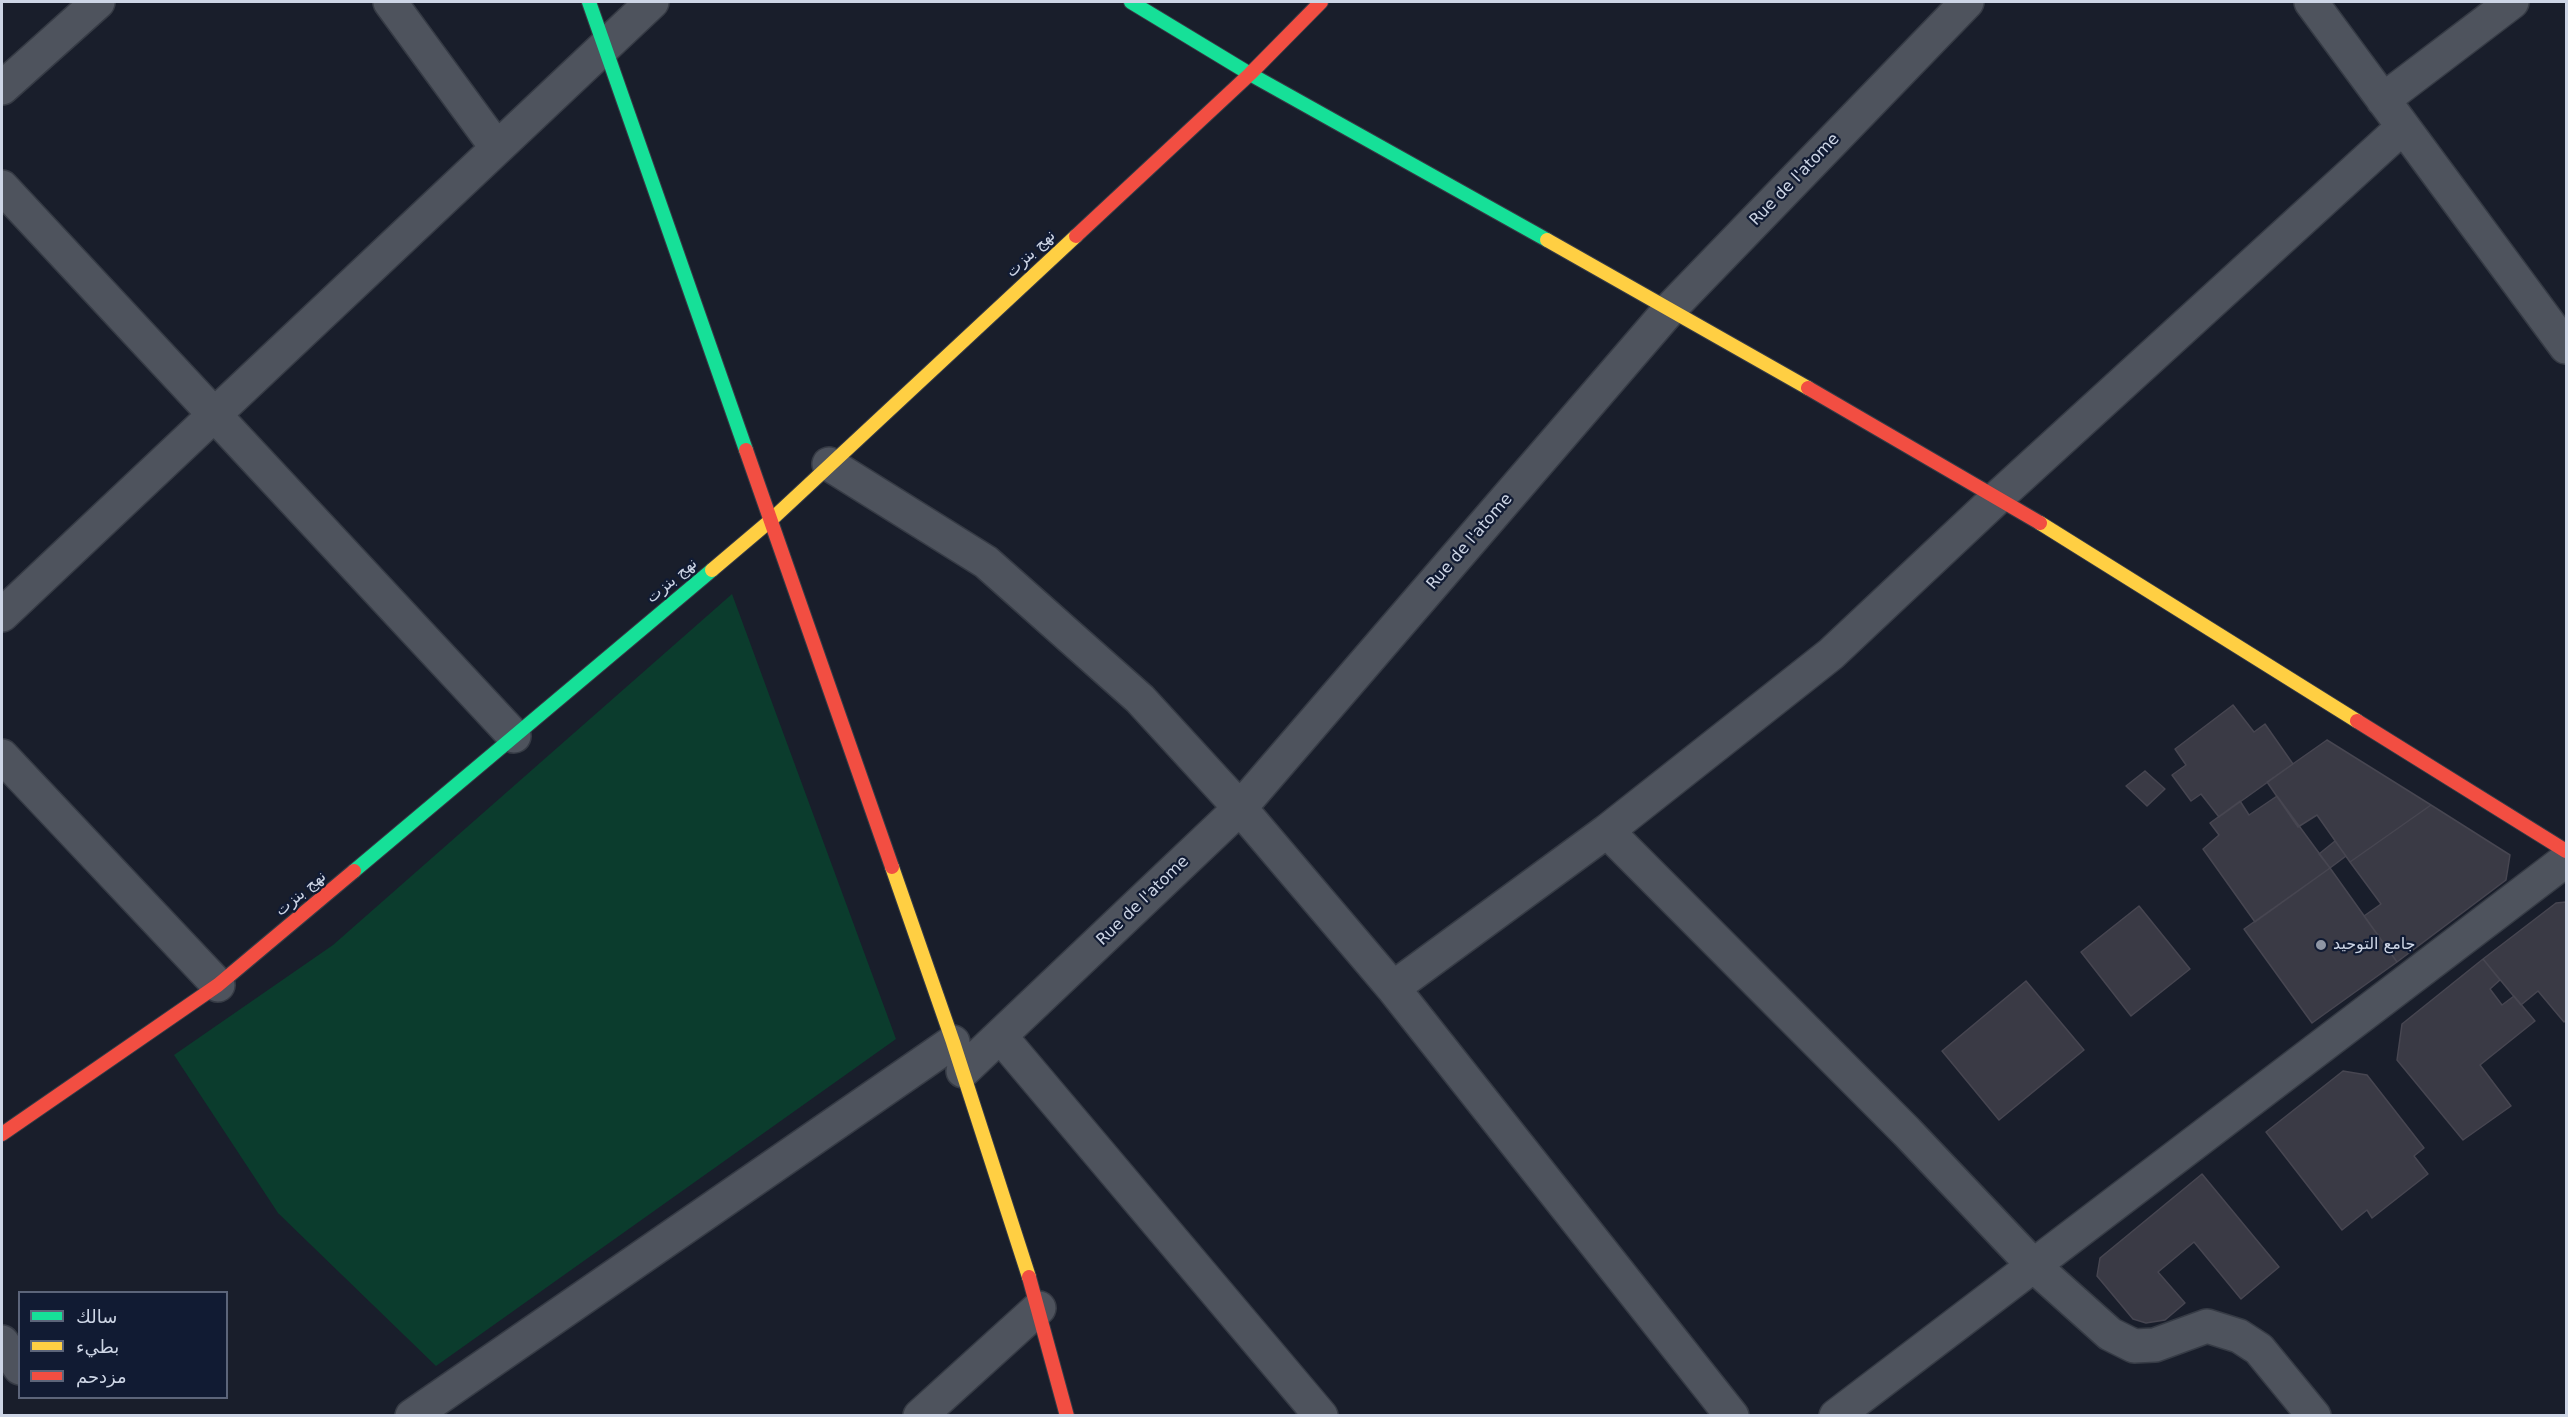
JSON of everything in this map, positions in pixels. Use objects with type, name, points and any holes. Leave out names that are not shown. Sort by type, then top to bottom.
[{"type":"street","points":[[2,88],[98,2]]},
{"type":"street","points":[[390,2],[496,148]]},
{"type":"street","points":[[589,2],[958,1057],[1039,1308],[1067,1416]]},
{"type":"street","points":[[2,615],[651,2]]},
{"type":"street","points":[[1131,2],[1250,74],[1670,309],[1998,497],[2566,851]]},
{"type":"street","name":"نهج بنزت","points":[[2,1134],[218,985],[771,519],[1250,74],[1321,2]]},
{"type":"street","name":"Rue de l'atome","points":[[412,1416],[958,1057],[1001,1037],[1240,808],[1670,309],[1967,2]]},
{"type":"street","points":[[2310,2],[2566,347]]},
{"type":"street","points":[[2383,100],[2512,2]]},
{"type":"street","points":[[1393,988],[1607,831],[1831,654],[1998,497],[2403,127]]},
{"type":"street","points":[[2,187],[213,416],[514,736]]},
{"type":"street","points":[[829,464],[986,562],[1140,699],[1240,808],[1393,988],[1732,1416]]},
{"type":"street","points":[[2,756],[218,985]]},
{"type":"street","points":[[1607,831],[1907,1132],[2033,1265],[2110,1334],[2134,1346],[2156,1345],[2207,1326],[2239,1336],[2259,1349],[2314,1416]]},
{"type":"street","points":[[1836,1416],[2566,860]]},
{"type":"street","points":[[1001,1037],[1321,1416]]},
{"type":"street","points":[[920,1416],[1039,1308]]},
{"type":"street","points":[[2,1342],[18,1365]]},
{"type":"green space","points":[[732,594],[896,1039],[436,1366],[278,1213],[174,1055],[333,945]]},
{"type":"building","points":[[2233,705],[2254,732],[2265,724],[2293,764],[2219,817],[2201,794],[2191,801],[2172,775],[2186,765],[2175,749]]},
{"type":"building","points":[[2327,740],[2431,805],[2350,862],[2317,815],[2298,827],[2267,782]]},
{"type":"building","points":[[2145,771],[2165,789],[2147,806],[2126,786]]},
{"type":"building","points":[[2277,796],[2330,868],[2255,922],[2203,849],[2219,835],[2210,823],[2240,801],[2249,815]]},
{"type":"building","points":[[2431,805],[2510,855],[2506,880],[2397,962],[2364,916],[2381,904],[2350,862]]},
{"type":"building","points":[[2335,841],[2346,856],[2330,868],[2319,854]]},
{"type":"building","name":"جامع التوحيد","points":[[2330,868],[2397,962],[2312,1023],[2244,929]]},
{"type":"building","points":[[2566,902],[2566,1020],[2564,1022],[2538,991],[2521,1005],[2483,959],[2556,903]]},
{"type":"building","points":[[2139,906],[2190,969],[2131,1016],[2081,952]]},
{"type":"building","points":[[2483,959],[2500,980],[2490,989],[2502,1005],[2514,996],[2535,1021],[2480,1065],[2511,1106],[2463,1140],[2397,1060],[2402,1024]]},
{"type":"building","points":[[2026,981],[2084,1050],[1999,1120],[1942,1051]]},
{"type":"building","points":[[2343,1071],[2367,1075],[2424,1148],[2414,1156],[2428,1174],[2372,1218],[2367,1210],[2342,1230],[2266,1132]]},
{"type":"building","points":[[2202,1174],[2279,1267],[2241,1299],[2194,1242],[2158,1272],[2185,1303],[2165,1320],[2146,1323],[2133,1319],[2097,1276],[2100,1258]]},
{"type":"traffic: fast","points":[[589,2],[746,450]]},
{"type":"traffic: fast","points":[[1131,2],[1250,74],[1547,240]]},
{"type":"traffic: fast","points":[[354,871],[712,570]]},
{"type":"traffic: slow","points":[[712,570],[771,520],[1076,236]]},
{"type":"traffic: slow","points":[[1547,240],[1808,388]]},
{"type":"traffic: slow","points":[[2040,523],[2357,721]]},
{"type":"traffic: slow","points":[[892,867],[953,1042],[1029,1277]]},
{"type":"traffic: jam","points":[[1076,236],[1250,74],[1321,2]]},
{"type":"traffic: jam","points":[[1808,388],[2040,523]]},
{"type":"traffic: jam","points":[[746,450],[892,867]]},
{"type":"traffic: jam","points":[[2357,721],[2566,851]]},
{"type":"traffic: jam","points":[[2,1134],[218,985],[354,871]]},
{"type":"traffic: jam","points":[[1029,1277],[1067,1416]]},
{"type":"place","name":"جامع التوحيد","points":[[2321,945]]}]
